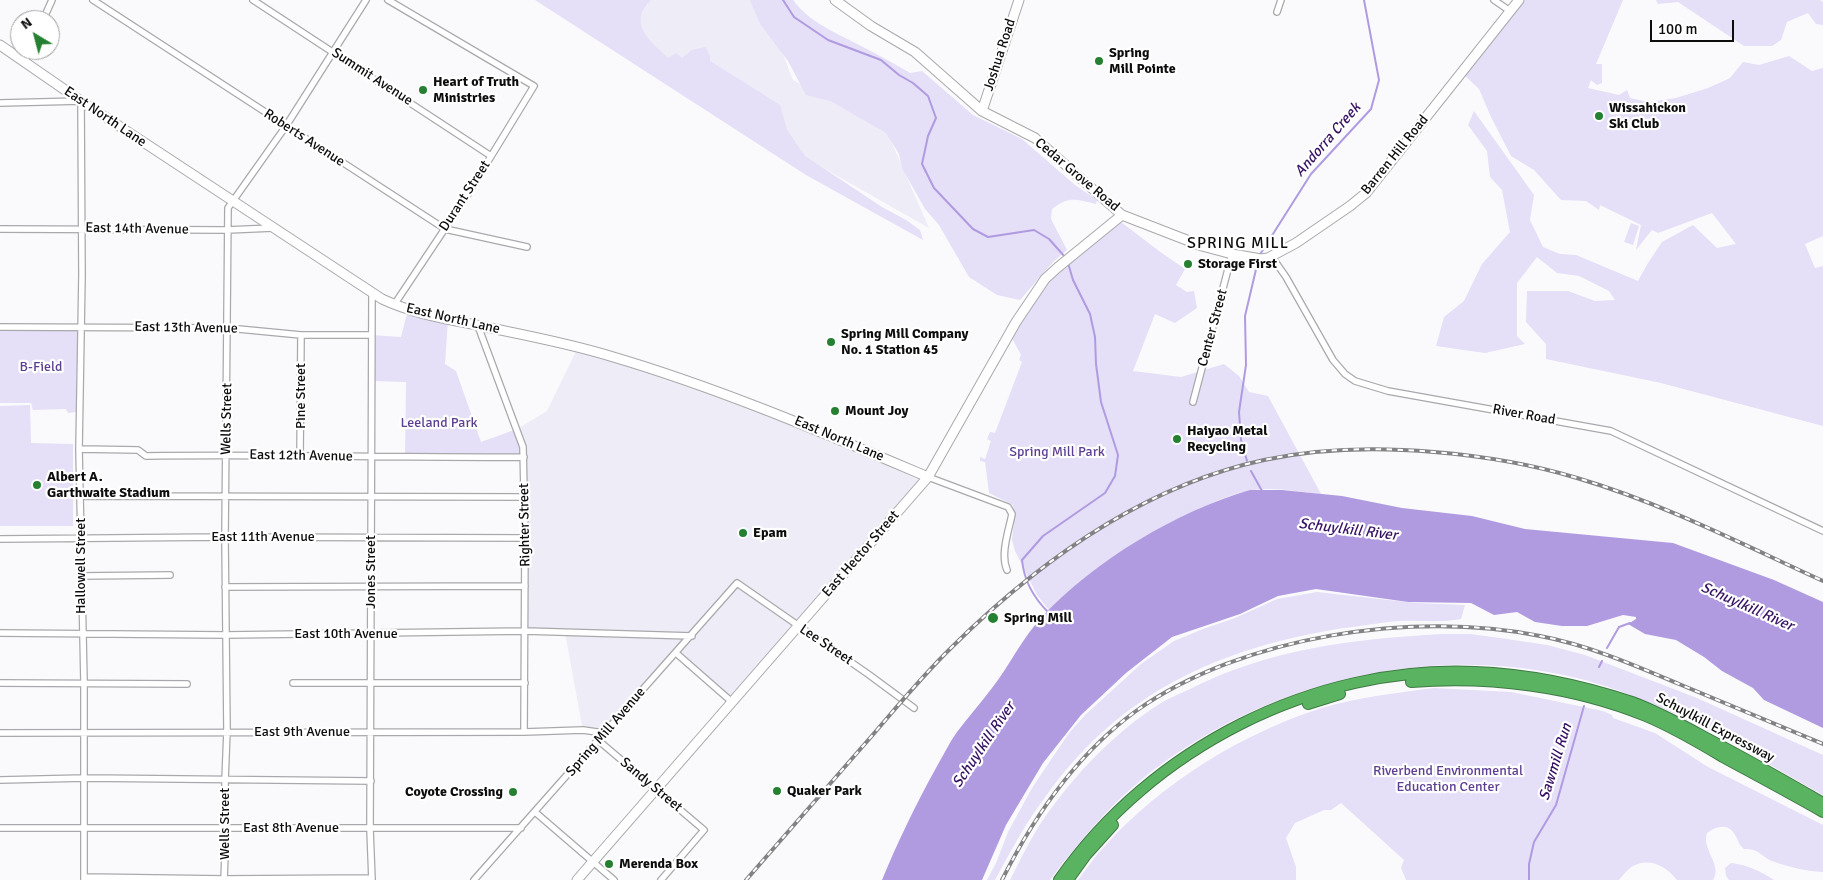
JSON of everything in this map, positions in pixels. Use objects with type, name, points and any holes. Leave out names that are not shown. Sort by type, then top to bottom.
[{"type":"highway","name":"Schuylkill Expressway","points":[[1059,880],[1097,832],[1128,801],[1181,759],[1211,740],[1255,717],[1296,700],[1348,685],[1400,676],[1448,672],[1504,674],[1553,681],[1631,702],[1668,717],[1823,803]]},
{"type":"highway","name":"Schuylkill Expressway","points":[[1068,880],[1086,855],[1131,808],[1164,780],[1213,746],[1254,725],[1308,704],[1361,689],[1408,682],[1465,679],[1517,683],[1565,692],[1622,707],[1660,723],[1823,812]]},
{"type":"street","name":"Roberts Avenue","points":[[94,0],[445,229],[527,248]]},
{"type":"street","name":"Summit Avenue","points":[[253,0],[491,156]]},
{"type":"street","name":"Wells Street","points":[[224,880],[226,828],[224,781],[227,731],[225,537],[227,497],[228,208],[286,126],[366,0]]},
{"type":"street","name":"Durant Street","points":[[388,0],[534,86],[445,229],[394,304]]},
{"type":"street","name":"Cedar Grove Road","points":[[835,0],[871,26],[915,52],[982,111],[1035,139],[1122,214]]},
{"type":"street","name":"Joshua Road","points":[[982,111],[1019,0]]},
{"type":"street","points":[[1277,12],[1281,0]]},
{"type":"street","points":[[1494,0],[1510,10]]},
{"type":"street","name":"Barren Hill Road","points":[[1122,214],[1202,246],[1252,258],[1265,259],[1272,257],[1329,221],[1370,189],[1519,0]]},
{"type":"street","name":"East North Lane","points":[[0,45],[232,201],[372,293],[394,304],[429,316],[610,356],[701,386],[791,419],[928,477]]},
{"type":"street","points":[[0,103],[81,101]]},
{"type":"street","name":"Hallowell Street","points":[[81,101],[82,228],[79,449],[82,538],[80,576],[84,682],[84,879]]},
{"type":"street","name":"East Hector Street","points":[[577,880],[928,477],[1016,322],[1037,290],[1057,268],[1122,214]]},
{"type":"street","name":"East 14th Avenue","points":[[0,229],[227,230],[274,228]]},
{"type":"street","name":"Center Street","points":[[1193,402],[1232,254]]},
{"type":"street","name":"River Road","points":[[1272,257],[1333,360],[1355,382],[1388,391],[1611,431],[1823,531]]},
{"type":"street","name":"Jones Street","points":[[372,293],[372,732],[370,829],[372,879]]},
{"type":"street","name":"Righter Street","points":[[478,326],[520,438],[524,458],[524,732]]},
{"type":"street","name":"East 13th Avenue","points":[[0,327],[228,328],[301,334],[371,336]]},
{"type":"street","name":"Pine Street","points":[[300,457],[301,334]]},
{"type":"street","name":"East 12th Avenue","points":[[79,449],[138,450],[146,456],[524,458]]},
{"type":"street","points":[[928,477],[1008,507],[1011,510],[1012,514],[1005,553],[1007,570]]},
{"type":"street","points":[[81,496],[524,497]]},
{"type":"street","name":"East 11th Avenue","points":[[0,539],[225,537],[525,538]]},
{"type":"street","points":[[80,576],[170,575]]},
{"type":"street","name":"Lee Street","points":[[737,584],[914,708]]},
{"type":"street","name":"Spring Mill Avenue","points":[[474,880],[737,584]]},
{"type":"street","points":[[226,587],[525,586]]},
{"type":"street","name":"East 10th Avenue","points":[[0,633],[226,635],[525,632],[692,636]]},
{"type":"street","points":[[676,654],[732,702]]},
{"type":"street","points":[[0,683],[188,684]]},
{"type":"street","points":[[293,683],[525,683]]},
{"type":"street","name":"East 9th Avenue","points":[[0,733],[227,731],[524,732],[583,730],[604,733]]},
{"type":"street","name":"Sandy Street","points":[[598,741],[704,830],[661,880]]},
{"type":"street","points":[[0,780],[85,778],[224,781],[371,781]]},
{"type":"street","points":[[535,812],[614,880]]},
{"type":"street","name":"East 8th Avenue","points":[[0,828],[521,828]]},
{"type":"street","points":[[84,879],[372,879]]},
{"type":"shaded area","points":[[644,0],[762,0],[793,80],[888,134],[929,228],[795,152],[663,60],[642,34],[634,11]]},
{"type":"shaded area","points":[[578,347],[701,386],[928,477],[732,702],[676,654],[606,731],[583,731],[565,633],[525,631],[524,458],[517,429],[547,411]]},
{"type":"green space","points":[[535,0],[651,0],[644,8],[641,24],[649,39],[668,58],[676,53],[682,58],[692,50],[705,47],[710,56],[710,61],[780,105],[787,130],[805,156],[882,207],[906,220],[920,230],[923,240],[806,175]]},
{"type":"green space","points":[[750,0],[793,0],[816,22],[910,73],[922,71],[973,115],[1022,139],[1075,185],[1097,200],[1096,204],[1068,200],[1052,209],[1051,219],[1067,250],[1053,262],[1020,300],[997,295],[969,277],[939,225],[925,209],[902,168],[899,154],[886,133],[830,101],[806,95],[788,61],[760,24]]},
{"type":"green space","points":[[1520,0],[1623,0],[1596,64],[1602,64],[1602,83],[1597,85],[1591,80],[1588,88],[1619,95],[1627,90],[1630,98],[1648,102],[1676,98],[1708,88],[1730,78],[1743,62],[1759,65],[1789,56],[1812,71],[1823,68],[1823,236],[1805,244],[1815,268],[1823,266],[1823,426],[1661,383],[1546,359],[1546,344],[1526,322],[1527,291],[1568,291],[1595,301],[1615,300],[1609,291],[1579,276],[1557,273],[1537,257],[1517,283],[1517,336],[1525,344],[1485,353],[1436,346],[1444,317],[1464,301],[1482,264],[1510,232],[1502,190],[1490,177],[1487,151],[1468,125],[1474,111],[1534,195],[1530,220],[1543,247],[1560,254],[1576,255],[1638,281],[1662,242],[1693,225],[1717,248],[1736,244],[1712,213],[1658,233],[1652,230],[1636,250],[1641,225],[1600,205],[1599,210],[1586,201],[1561,200],[1534,170],[1511,156],[1479,89],[1461,72]]},
{"type":"green space","points":[[1656,0],[1820,0],[1823,2],[1823,25],[1816,24],[1808,13],[1787,22],[1781,40],[1772,46],[1744,46],[1678,2],[1658,4]]},
{"type":"green space","name":"Spring Mill Park","points":[[1117,219],[1185,269],[1176,285],[1187,292],[1194,291],[1197,308],[1175,323],[1155,314],[1133,371],[1181,377],[1224,364],[1239,376],[1249,392],[1268,396],[1321,494],[1276,489],[1258,490],[1229,496],[1198,509],[1158,529],[1120,553],[1083,580],[1049,610],[1037,595],[1015,551],[1012,540],[1013,505],[989,493],[985,462],[980,461],[980,457],[985,459],[991,441],[987,439],[990,432],[995,433],[1022,362],[1019,360],[1021,355],[1013,340],[1016,322],[1037,290]]},
{"type":"green space","points":[[1631,223],[1639,226],[1633,245],[1624,242]]},
{"type":"green space","name":"Leeland Park","points":[[408,310],[448,320],[445,364],[456,371],[481,442],[517,429],[524,457],[405,457],[406,382],[371,381],[371,335],[401,337]]},
{"type":"green space","name":"B-Field","points":[[0,329],[79,329],[77,412],[68,413],[66,409],[33,410],[31,403],[0,403]]},
{"type":"green space","name":"Albert A. Garthwaite Stadium","points":[[30,405],[31,443],[73,444],[73,526],[0,526],[0,406]]},
{"type":"green space","points":[[1317,592],[1416,603],[1465,605],[1461,619],[1386,622],[1299,636],[1215,662],[1177,680],[1140,702],[1106,729],[1075,760],[1032,816],[995,880],[987,880],[1008,832],[1032,788],[1069,733],[1085,715],[1141,664],[1174,641],[1203,629],[1235,618],[1277,599]]},
{"type":"green space","points":[[1442,634],[1470,634],[1547,645],[1585,655],[1697,698],[1823,755],[1823,795],[1673,713],[1620,691],[1559,674],[1496,666],[1432,666],[1370,674],[1308,690],[1249,713],[1193,743],[1141,780],[1092,827],[1050,880],[1010,880],[1040,825],[1083,769],[1112,740],[1144,714],[1164,701],[1218,676],[1280,656],[1344,643]]},
{"type":"green space","name":"Riverbend Environmental Education Center","points":[[1434,688],[1511,692],[1603,711],[1612,715],[1613,718],[1655,733],[1708,767],[1823,825],[1823,872],[1784,865],[1768,859],[1756,851],[1744,849],[1732,831],[1722,827],[1707,833],[1707,845],[1715,869],[1713,880],[1677,880],[1663,867],[1646,862],[1639,863],[1627,870],[1619,880],[1406,880],[1401,868],[1404,860],[1341,803],[1331,810],[1324,810],[1295,823],[1286,838],[1296,867],[1296,880],[1078,880],[1100,851],[1150,802],[1204,763],[1233,746],[1262,731],[1322,708],[1364,698]]},
{"type":"green space","points":[[1731,863],[1754,869],[1774,880],[1729,880],[1726,876],[1725,868]]},
{"type":"water","name":"Schuylkill River","points":[[1250,490],[1282,490],[1342,496],[1402,508],[1472,516],[1525,529],[1673,543],[1774,580],[1823,602],[1823,728],[1764,700],[1753,688],[1722,671],[1704,657],[1676,640],[1645,634],[1628,624],[1636,619],[1636,617],[1623,615],[1587,626],[1562,626],[1535,622],[1517,612],[1494,615],[1471,603],[1408,602],[1316,589],[1278,596],[1240,614],[1172,637],[1126,673],[1081,715],[1043,763],[1006,825],[982,880],[882,880],[914,809],[951,741],[1042,617],[1086,576],[1138,540],[1194,511]]},
{"type":"waterway","points":[[783,0],[794,17],[828,40],[881,60],[928,96],[936,118],[928,136],[922,164],[934,188],[973,229],[988,237],[1034,230],[1049,239],[1065,257]]},
{"type":"waterway","name":"Andorra Creek","points":[[1259,256],[1311,174],[1371,109],[1379,80],[1364,0]]},
{"type":"waterway","name":"Andorra Creek","points":[[1247,461],[1241,440],[1239,412],[1246,365],[1245,316],[1258,261]]},
{"type":"waterway","points":[[1048,612],[1030,589],[1022,560],[1043,536],[1105,493],[1115,476],[1118,455],[1101,402],[1095,337],[1090,314],[1073,280],[1068,263]]},
{"type":"waterway","name":"Andorra Creek","points":[[1251,471],[1262,491]]},
{"type":"waterway","name":"Sawmill Run","points":[[1607,648],[1619,627],[1630,623]]},
{"type":"waterway","name":"Sawmill Run","points":[[1599,667],[1602,661]]},
{"type":"waterway","name":"Sawmill Run","points":[[1529,880],[1529,864],[1534,842],[1556,805],[1584,706]]},
{"type":"railway","points":[[746,880],[917,683],[985,616],[1057,557],[1095,531],[1135,508],[1176,488],[1219,472],[1285,456],[1327,451],[1370,449],[1413,450],[1506,461],[1560,473],[1640,499],[1823,581]]},
{"type":"railway","points":[[1002,880],[1028,833],[1076,766],[1115,728],[1136,711],[1179,685],[1226,664],[1277,647],[1330,636],[1385,629],[1439,626],[1491,629],[1540,636],[1593,650],[1628,663],[1823,744]]},
{"type":"place","name":"Spring Mill Pointe","points":[[1099,61]]},
{"type":"place","name":"Heart of Truth Ministries","points":[[423,90]]},
{"type":"place","name":"Wissahickon Ski Club","points":[[1599,116]]},
{"type":"place","name":"Storage First","points":[[1188,264]]},
{"type":"place","name":"Spring Mill Company No. 1 Station 45","points":[[831,342]]},
{"type":"place","name":"Mount Joy","points":[[835,411]]},
{"type":"place","name":"Haiyao Metal Recycling","points":[[1177,439]]},
{"type":"place","name":"Albert A. Garthwaite Stadium","points":[[37,485]]},
{"type":"place","name":"Epam","points":[[743,533]]},
{"type":"place","name":"Spring Mill","points":[[993,618]]},
{"type":"place","name":"Quaker Park","points":[[777,791]]},
{"type":"place","name":"Coyote Crossing","points":[[513,792]]},
{"type":"place","name":"Merenda Box","points":[[609,864]]},
{"type":"district","name":"SPRING MILL","points":[[1238,244]]}]
